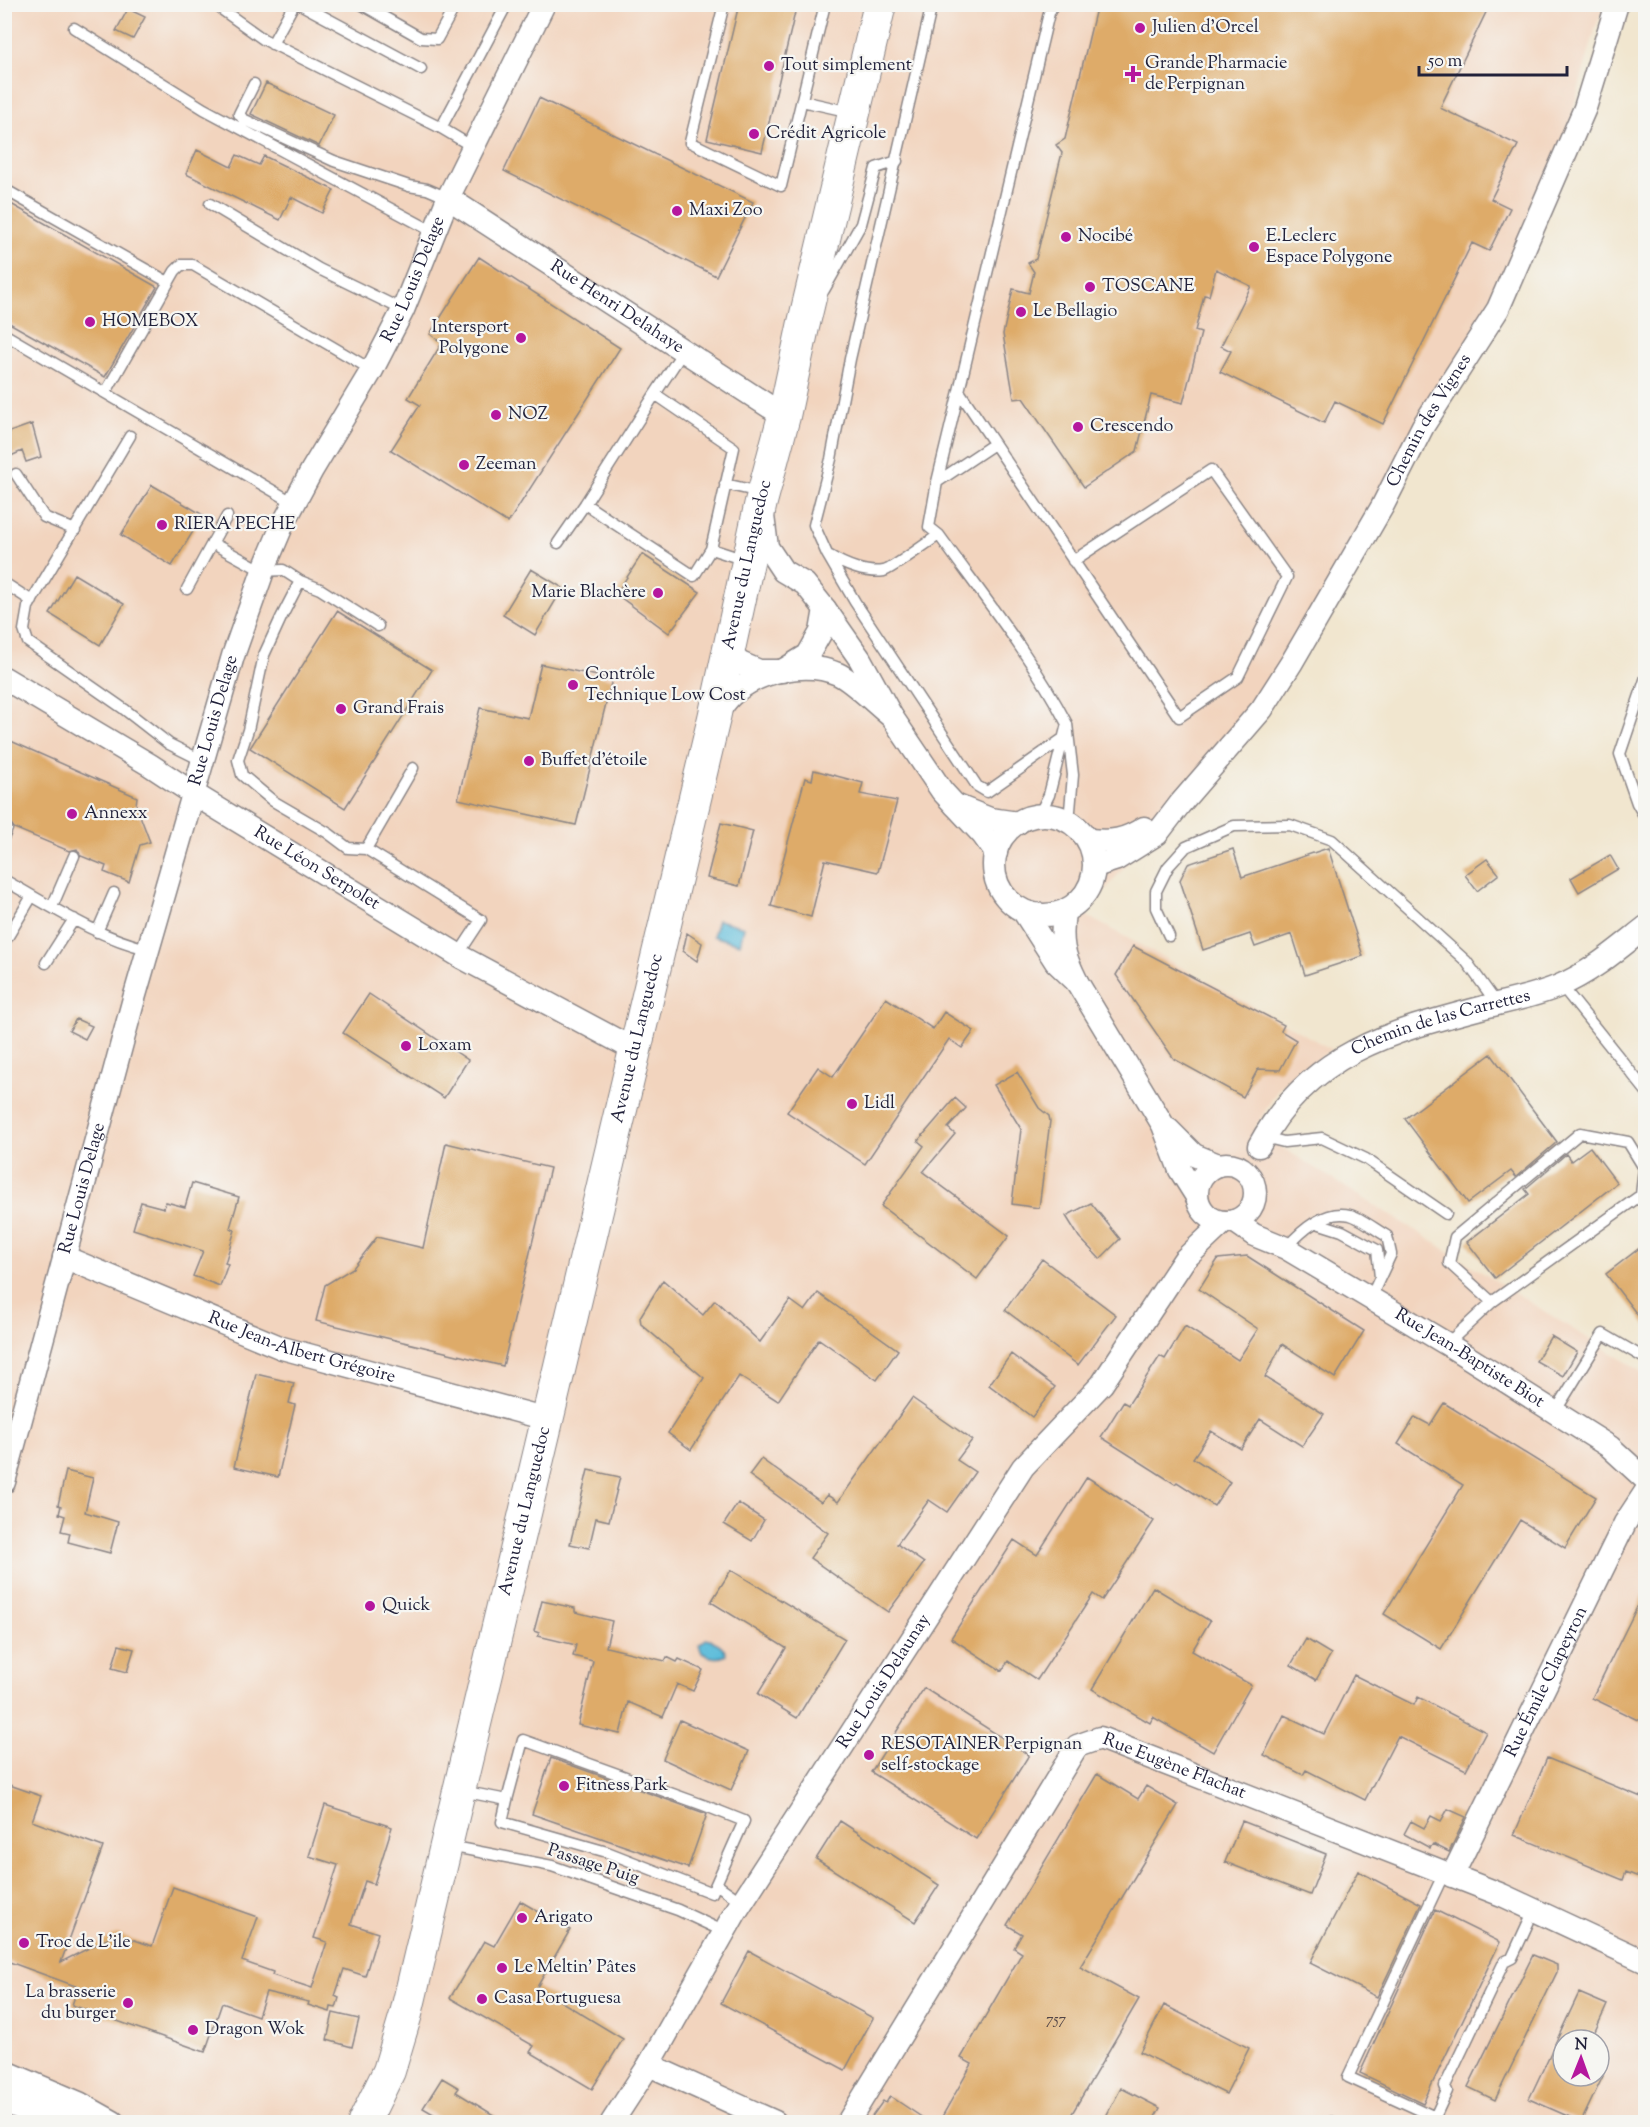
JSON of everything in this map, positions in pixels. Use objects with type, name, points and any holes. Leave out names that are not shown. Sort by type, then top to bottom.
[{"type":"highway","points":[[4,2096],[74,2122]]},
{"type":"highway","points":[[4,2116],[20,2122]]},
{"type":"main road","name":"Avenue du Languedoc","points":[[364,2122],[389,2071],[406,2014],[714,718],[762,498],[784,416],[880,4]]},
{"type":"main road","name":"Avenue du Languedoc","points":[[389,2071],[390,2122]]},
{"type":"street","name":"Rue Louis Delage","points":[[4,1482],[148,949],[233,656],[263,571],[294,503],[372,370],[403,310],[448,198],[544,4]]},
{"type":"street","name":"Chemin des Vignes","points":[[1095,866],[1117,859],[1157,834],[1262,709],[1382,507],[1424,426],[1498,309],[1585,108],[1617,4]]},
{"type":"street","name":"Rue Henri Delahaye","points":[[448,198],[784,416]]},
{"type":"street","points":[[762,498],[767,547],[783,571],[805,584],[825,609],[860,659],[892,717],[942,791],[983,835],[996,853]]},
{"type":"street","points":[[745,572],[759,574],[783,571]]},
{"type":"street","points":[[714,718],[733,694],[755,679],[782,671],[808,655],[821,632],[825,609]]},
{"type":"street","points":[[727,650],[740,663],[759,671],[813,668],[839,675],[892,717]]},
{"type":"street","name":"Rue Léon Serpolet","points":[[4,678],[150,765],[458,956],[634,1050]]},
{"type":"street","name":"Chemin des Vignes","points":[[1089,840],[1113,842],[1133,836],[1180,804]]},
{"type":"street","points":[[955,806],[990,819],[1028,819]]},
{"type":"street","points":[[1024,912],[1043,916],[1064,912],[1080,902],[1091,885],[1095,866],[1089,840],[1070,822],[1045,814],[1028,819],[1009,829],[997,845],[993,864],[997,884],[1007,900],[1024,912],[1056,962],[1077,982]]},
{"type":"street","points":[[1064,912],[1061,936],[1065,957],[1077,982],[1163,1125],[1180,1170],[1212,1218],[1229,1221],[1246,1214],[1254,1193],[1245,1171],[1237,1166],[1223,1165],[1194,1155],[1163,1125]]},
{"type":"street","name":"Chemin de las Carrettes","points":[[1254,1193],[1261,1142],[1287,1103],[1313,1077],[1354,1051],[1407,1029],[1536,995],[1561,985],[1603,962],[1646,927]]},
{"type":"street","name":"Chemin de las Carrettes","points":[[1223,1165],[1261,1142]]},
{"type":"street","points":[[1199,1201],[1200,1181],[1204,1174],[1223,1165]]},
{"type":"street","name":"Rue Jean-Baptiste Biot","points":[[1254,1193],[1266,1222],[1286,1248]]},
{"type":"street","name":"Rue Louis Delaunay","points":[[1184,1260],[1199,1201]]},
{"type":"street","name":"Rue Louis Delaunay","points":[[612,2122],[649,2065],[743,1903],[1023,1467],[1102,1384],[1184,1260],[1229,1221]]},
{"type":"street","name":"Rue Jean-Baptiste Biot","points":[[1229,1221],[1254,1235],[1286,1248],[1447,1344],[1610,1447],[1646,1480]]},
{"type":"street","name":"Rue Jean-Albert Grégoire","points":[[64,1257],[282,1348],[546,1419]]},
{"type":"street","name":"Rue Émile Clapeyron","points":[[1448,1875],[1625,1523],[1646,1491]]},
{"type":"street","name":"Rue Eugène Flachat","points":[[848,2122],[1077,1746],[1100,1738],[1534,1910],[1646,1962]]},
{"type":"street","points":[[649,2065],[774,2122]]},
{"type":"street","points":[[4,2071],[79,2103],[113,2122]]},
{"type":"lane","points":[[214,4],[272,44],[441,128],[473,147]]},
{"type":"lane","points":[[272,44],[294,4]]},
{"type":"lane","points":[[300,4],[421,69]]},
{"type":"lane","points":[[361,4],[421,38],[437,39],[456,4]]},
{"type":"lane","points":[[441,128],[507,4]]},
{"type":"lane","points":[[724,4],[690,142],[781,186],[825,4]]},
{"type":"lane","points":[[932,4],[814,525],[827,554],[855,602],[977,786],[987,792],[1061,740]]},
{"type":"lane","points":[[1053,4],[937,482],[929,527],[939,535],[1040,678],[1067,724],[1073,775],[1070,822]]},
{"type":"lane","points":[[74,28],[204,108],[435,232]]},
{"type":"lane","points":[[254,84],[240,114],[243,119],[334,160],[409,186],[428,189],[448,198]]},
{"type":"lane","points":[[802,100],[854,113]]},
{"type":"lane","points":[[803,327],[861,224],[876,168],[897,161]]},
{"type":"lane","points":[[4,189],[168,282]]},
{"type":"lane","points":[[210,204],[319,268],[403,310]]},
{"type":"lane","points":[[106,392],[168,282],[181,264],[193,265],[372,370]]},
{"type":"lane","points":[[4,334],[294,503]]},
{"type":"lane","points":[[558,543],[684,350]]},
{"type":"lane","points":[[959,391],[994,444],[1073,561],[1179,717],[1238,677],[1287,576],[1210,470],[1073,561]]},
{"type":"lane","points":[[585,504],[694,576],[711,549],[734,448],[655,394]]},
{"type":"lane","points":[[130,436],[28,607],[24,630],[28,642],[124,709],[169,744],[203,761]]},
{"type":"lane","points":[[937,482],[994,444]]},
{"type":"lane","points":[[16,474],[44,517],[75,530]]},
{"type":"lane","points":[[725,484],[762,498]]},
{"type":"lane","points":[[187,589],[227,516]]},
{"type":"lane","points":[[827,554],[841,563],[856,568],[885,571],[939,535]]},
{"type":"lane","points":[[212,543],[263,571],[284,570],[300,581],[320,589],[378,626]]},
{"type":"lane","points":[[711,549],[745,572]]},
{"type":"lane","points":[[300,581],[264,656],[248,730],[238,760],[242,775],[273,801],[348,848],[366,849],[482,920],[458,956]]},
{"type":"lane","points":[[4,583],[32,601]]},
{"type":"lane","points":[[1646,677],[1620,754],[1637,803],[1646,819]]},
{"type":"lane","points":[[1028,819],[1049,795],[1061,740],[1067,724]]},
{"type":"lane","points":[[366,849],[413,768]]},
{"type":"lane","points":[[1169,936],[1156,908],[1156,891],[1168,867],[1186,847],[1234,826],[1290,825],[1332,840],[1466,961],[1497,1004]]},
{"type":"lane","points":[[52,907],[74,856]]},
{"type":"lane","points":[[4,880],[97,932],[130,945],[148,949]]},
{"type":"lane","points":[[97,932],[114,893]]},
{"type":"lane","points":[[7,938],[32,896]]},
{"type":"lane","points":[[46,963],[74,919]]},
{"type":"lane","points":[[1561,985],[1646,1091]]},
{"type":"lane","points":[[1447,1344],[1492,1302],[1641,1195],[1644,1168],[1628,1142],[1580,1133],[1455,1237],[1449,1263],[1492,1302]]},
{"type":"lane","points":[[1261,1142],[1322,1138],[1365,1159],[1446,1214]]},
{"type":"lane","points":[[1286,1248],[1299,1233],[1329,1215],[1351,1215],[1387,1236],[1391,1254],[1370,1299]]},
{"type":"lane","points":[[1317,1223],[1342,1231],[1377,1250],[1380,1277]]},
{"type":"lane","points":[[1556,1413],[1603,1334],[1646,1359]]},
{"type":"lane","points":[[523,1740],[744,1821],[712,1893],[607,1852],[502,1822],[507,1800],[523,1740]]},
{"type":"lane","points":[[459,1790],[507,1800]]},
{"type":"lane","name":"Passage Puig","points":[[445,1845],[552,1866],[678,1910],[725,1932]]},
{"type":"lane","points":[[1448,1875],[1348,2077],[1435,2117],[1447,2091],[1445,2086],[1504,1962],[1512,1958],[1534,1910]]},
{"type":"lane","points":[[716,1884],[743,1903]]},
{"type":"shaded area","points":[[5,5],[1605,5],[1596,26],[1560,156],[1475,344],[1266,693],[1085,915],[1331,1049],[1278,1089],[1254,1130],[1645,1374],[1645,2122],[5,2122]]},
{"type":"water","points":[[718,920],[744,927],[740,944],[713,936]]},
{"type":"water","points":[[706,1639],[721,1646],[726,1655],[714,1657],[702,1653],[699,1645]]},
{"type":"building","points":[[739,4],[797,4],[762,152],[707,139]]},
{"type":"building","name":"E.Leclerc Espace Polygone","points":[[1097,4],[1490,4],[1440,108],[1518,145],[1491,199],[1510,208],[1489,251],[1472,243],[1383,424],[1335,401],[1324,423],[1220,372],[1231,351],[1221,346],[1251,286],[1216,269],[1209,296],[1204,295],[1195,331],[1201,333],[1183,403],[1151,395],[1137,451],[1084,487],[1023,398],[1014,399],[1003,334],[1013,289],[1029,293],[1034,272],[1028,263],[1036,259],[1062,153],[1056,145],[1065,139]]},
{"type":"building","points":[[128,9],[145,17],[133,39],[116,31]]},
{"type":"building","points":[[266,83],[334,115],[319,146],[251,114]]},
{"type":"building","points":[[539,98],[753,202],[716,276],[504,171]]},
{"type":"building","points":[[197,150],[231,167],[237,155],[259,165],[264,156],[334,190],[322,213],[291,197],[280,220],[186,174]]},
{"type":"building","points":[[4,200],[157,287],[105,377],[4,320]]},
{"type":"building","points":[[479,257],[620,348],[508,523],[391,450],[420,405],[408,398],[442,343],[430,334]]},
{"type":"building","points":[[32,424],[41,457],[26,462],[22,451],[4,459],[4,434]]},
{"type":"building","name":"RIERA PECHE","points":[[152,485],[203,515],[172,566],[121,535]]},
{"type":"building","name":"Marie Blachère","points":[[642,554],[700,592],[669,633],[616,594]]},
{"type":"building","points":[[531,569],[563,588],[535,635],[503,615]]},
{"type":"building","points":[[74,574],[124,604],[100,645],[50,614]]},
{"type":"building","name":"Grand Frais","points":[[337,611],[432,670],[345,808],[250,748]]},
{"type":"building","name":"Buffet d'étoile","points":[[541,664],[612,679],[576,825],[458,799],[480,708],[528,718]]},
{"type":"building","name":"Annexx","points":[[4,738],[137,797],[136,805],[150,842],[140,845],[129,882],[104,872],[106,866],[81,856],[77,849],[69,851],[14,828],[10,822],[4,822]]},
{"type":"building","points":[[814,770],[863,783],[860,794],[897,801],[878,872],[825,860],[811,917],[771,906],[805,778],[812,780]]},
{"type":"building","points":[[721,823],[753,831],[739,886],[707,878]]},
{"type":"building","points":[[1328,848],[1363,956],[1305,975],[1292,934],[1255,947],[1250,934],[1203,950],[1180,880],[1188,864],[1233,849],[1242,877]]},
{"type":"building","points":[[1610,855],[1618,869],[1579,892],[1571,878]]},
{"type":"building","points":[[1487,859],[1499,874],[1477,891],[1465,875]]},
{"type":"building","points":[[687,933],[702,943],[697,961],[683,951]]},
{"type":"building","points":[[1133,946],[1284,1025],[1281,1031],[1296,1040],[1280,1070],[1258,1069],[1243,1097],[1174,1059],[1116,975]]},
{"type":"building","name":"Loxam","points":[[369,994],[468,1060],[444,1098],[343,1033]]},
{"type":"building","points":[[886,998],[933,1029],[944,1012],[974,1031],[962,1048],[949,1039],[865,1164],[787,1112],[818,1067],[833,1077]]},
{"type":"building","points":[[76,1019],[92,1026],[85,1039],[69,1031]]},
{"type":"building","points":[[1491,1054],[1557,1142],[1516,1177],[1511,1171],[1468,1203],[1405,1119]]},
{"type":"building","points":[[1017,1072],[1039,1108],[1049,1116],[1050,1121],[1039,1208],[1012,1204],[1021,1129],[994,1085]]},
{"type":"building","points":[[955,1098],[966,1108],[948,1128],[955,1134],[923,1172],[1009,1236],[977,1279],[881,1206],[924,1146],[918,1141]]},
{"type":"building","points":[[446,1143],[550,1168],[503,1366],[316,1321],[325,1285],[353,1268],[377,1237],[423,1248]]},
{"type":"building","points":[[1590,1147],[1617,1183],[1495,1278],[1467,1242],[1529,1194],[1525,1189],[1566,1154],[1571,1161]]},
{"type":"building","points":[[192,1183],[239,1197],[230,1228],[235,1230],[225,1263],[228,1264],[220,1286],[193,1276],[203,1251],[133,1229],[141,1202],[164,1208],[166,1202],[185,1207]]},
{"type":"building","points":[[1091,1203],[1120,1239],[1100,1259],[1079,1237],[1066,1216]]},
{"type":"building","points":[[1646,1243],[1646,1326],[1606,1274]]},
{"type":"building","points":[[1247,1256],[1364,1331],[1335,1378],[1282,1344],[1265,1377],[1324,1414],[1302,1446],[1260,1419],[1241,1449],[1211,1431],[1193,1458],[1230,1482],[1214,1506],[1101,1437],[1123,1402],[1128,1405],[1160,1356],[1165,1359],[1185,1326],[1238,1360],[1258,1329],[1199,1289],[1218,1259]]},
{"type":"building","points":[[1042,1259],[1116,1315],[1078,1365],[1005,1310]]},
{"type":"building","points":[[663,1280],[703,1315],[715,1300],[760,1342],[790,1300],[805,1311],[818,1293],[898,1350],[877,1380],[819,1339],[778,1401],[739,1376],[691,1450],[668,1433],[704,1378],[641,1324],[640,1317]]},
{"type":"building","points":[[1551,1336],[1577,1352],[1563,1376],[1536,1361]]},
{"type":"building","points":[[1011,1354],[1055,1387],[1032,1417],[989,1385]]},
{"type":"building","points":[[256,1374],[294,1383],[289,1403],[295,1405],[278,1477],[234,1467]]},
{"type":"building","points":[[912,1398],[972,1440],[957,1460],[975,1472],[947,1512],[929,1500],[897,1544],[924,1563],[888,1612],[810,1558],[828,1533],[749,1475],[761,1459],[821,1502],[827,1495],[838,1502]]},
{"type":"building","points":[[1444,1403],[1596,1497],[1565,1548],[1520,1520],[1441,1649],[1384,1614],[1463,1485],[1398,1444],[1415,1417],[1430,1425]]},
{"type":"building","points":[[588,1470],[620,1477],[609,1521],[596,1518],[589,1548],[570,1544]]},
{"type":"building","points":[[66,1471],[93,1478],[85,1512],[118,1522],[110,1553],[68,1542],[70,1533],[61,1531],[65,1516],[59,1514],[61,1506],[58,1505]]},
{"type":"building","points":[[1087,1477],[1154,1521],[1102,1600],[1093,1594],[1037,1680],[1008,1661],[1002,1671],[951,1638],[1014,1540],[1037,1555]]},
{"type":"building","points":[[738,1503],[764,1520],[752,1541],[724,1524]]},
{"type":"building","points":[[731,1570],[845,1639],[797,1718],[758,1694],[786,1648],[711,1602]]},
{"type":"building","points":[[1153,1587],[1210,1621],[1192,1651],[1251,1685],[1213,1752],[1153,1717],[1150,1723],[1092,1689]]},
{"type":"building","points":[[1646,1589],[1646,1724],[1592,1698]]},
{"type":"building","points":[[542,1601],[575,1608],[575,1612],[612,1621],[606,1647],[665,1661],[667,1657],[677,1662],[679,1659],[703,1670],[693,1691],[677,1684],[663,1717],[628,1702],[620,1734],[578,1725],[593,1661],[573,1656],[576,1645],[538,1636],[539,1633],[534,1631]]},
{"type":"building","points":[[1306,1639],[1331,1654],[1316,1680],[1291,1665]]},
{"type":"building","points":[[119,1645],[134,1649],[127,1672],[112,1668]]},
{"type":"building","points":[[1354,1675],[1414,1705],[1418,1697],[1486,1732],[1466,1770],[1398,1736],[1365,1800],[1306,1770],[1303,1775],[1264,1755],[1284,1715],[1324,1734]]},
{"type":"building","points":[[924,1688],[1029,1755],[976,1839],[871,1772]]},
{"type":"building","points":[[680,1720],[749,1751],[731,1790],[663,1759]]},
{"type":"building","points":[[551,1758],[707,1814],[688,1868],[532,1814]]},
{"type":"building","points":[[1547,1758],[1646,1799],[1646,1880],[1626,1872],[1623,1880],[1514,1835]]},
{"type":"building","points":[[1097,1774],[1138,1799],[1146,1786],[1178,1805],[1080,1967],[1139,1999],[1067,2122],[939,2122],[972,2064],[961,2058],[1022,1953],[1014,1948],[1022,1934],[1007,1925]]},
{"type":"building","points":[[4,1783],[41,1796],[32,1821],[103,1847],[61,1962],[117,1934],[152,1946],[173,1887],[258,1917],[242,1961],[273,1972],[272,1975],[312,1988],[327,1942],[314,1938],[338,1865],[309,1856],[325,1805],[392,1827],[374,1884],[365,1881],[351,1924],[378,1933],[365,1976],[344,1969],[335,1996],[339,1998],[336,2008],[331,2007],[330,2012],[308,2005],[309,2002],[266,1992],[258,2016],[222,2003],[205,2052],[72,2005],[78,1987],[4,1960]]},
{"type":"building","points":[[1448,1809],[1466,1817],[1449,1852],[1433,1844],[1430,1848],[1404,1834],[1411,1821],[1424,1828],[1431,1816],[1441,1821]]},
{"type":"building","points":[[840,1821],[939,1885],[915,1922],[816,1859]]},
{"type":"building","points":[[1242,1821],[1326,1854],[1310,1895],[1225,1862]]},
{"type":"building","points":[[1358,1871],[1421,1904],[1377,1997],[1310,1963]]},
{"type":"building","points":[[520,1901],[570,1930],[537,1987],[623,2039],[592,2089],[530,2052],[534,2046],[450,1998],[484,1941],[494,1946]]},
{"type":"building","points":[[1435,1910],[1500,1942],[1423,2103],[1360,2073]]},
{"type":"building","points":[[749,1951],[873,2018],[845,2070],[721,2003]]},
{"type":"building","points":[[1533,1955],[1557,1965],[1557,1972],[1495,2100],[1468,2087]]},
{"type":"building","points":[[1579,1993],[1607,2005],[1596,2028],[1562,2028]]},
{"type":"building","points":[[1164,2005],[1249,2048],[1226,2094],[1140,2052]]},
{"type":"building","points":[[333,2013],[359,2019],[352,2047],[327,2040]]},
{"type":"building","points":[[1551,2052],[1551,2088],[1597,2088],[1581,2122],[1529,2099]]},
{"type":"building","points":[[442,2078],[459,2088],[456,2092],[505,2122],[447,2122],[423,2108]]},
{"type":"building","points":[[1121,2088],[1160,2108],[1152,2122],[1103,2122]]},
{"type":"building","points":[[890,2096],[929,2122],[868,2122],[883,2101],[886,2103]]},
{"type":"place","name":"Julien d'Orcel","points":[[1140,28]]},
{"type":"place","name":"Tout simplement","points":[[769,66]]},
{"type":"place","name":"Grande Pharmacie de Perpignan","points":[[1133,74]]},
{"type":"place","name":"Crédit Agricole","points":[[754,134]]},
{"type":"place","name":"Maxi Zoo","points":[[677,211]]},
{"type":"place","name":"Nocibé","points":[[1066,237]]},
{"type":"place","name":"E.Leclerc Espace Polygone","points":[[1254,247]]},
{"type":"place","name":"TOSCANE","points":[[1090,287]]},
{"type":"place","name":"Le Bellagio","points":[[1021,312]]},
{"type":"place","name":"HOMEBOX","points":[[90,322]]},
{"type":"place","name":"Intersport Polygone","points":[[521,338]]},
{"type":"place","name":"NOZ","points":[[496,415]]},
{"type":"place","name":"Crescendo","points":[[1078,427]]},
{"type":"place","name":"Zeeman","points":[[464,465]]},
{"type":"place","name":"RIERA PECHE","points":[[162,525]]},
{"type":"place","name":"Marie Blachère","points":[[658,593]]},
{"type":"place","name":"Contrôle Technique Low Cost","points":[[573,685]]},
{"type":"place","name":"Grand Frais","points":[[341,709]]},
{"type":"place","name":"Buffet d'étoile","points":[[529,761]]},
{"type":"place","name":"Annexx","points":[[72,814]]},
{"type":"place","name":"Loxam","points":[[406,1046]]},
{"type":"place","name":"Lidl","points":[[852,1104]]},
{"type":"place","name":"Quick","points":[[370,1606]]},
{"type":"place","name":"RESOTAINER Perpignan self-stockage","points":[[869,1755]]},
{"type":"place","name":"Fitness Park","points":[[564,1786]]},
{"type":"place","name":"Arigato","points":[[522,1918]]},
{"type":"place","name":"Troc de L'ile","points":[[24,1943]]},
{"type":"place","name":"Le Meltin' Pâtes","points":[[502,1968]]},
{"type":"place","name":"Casa Portuguesa","points":[[482,1999]]},
{"type":"place","name":"La brasserie du burger","points":[[128,2003]]},
{"type":"place","name":"Dragon Wok","points":[[193,2030]]}]
